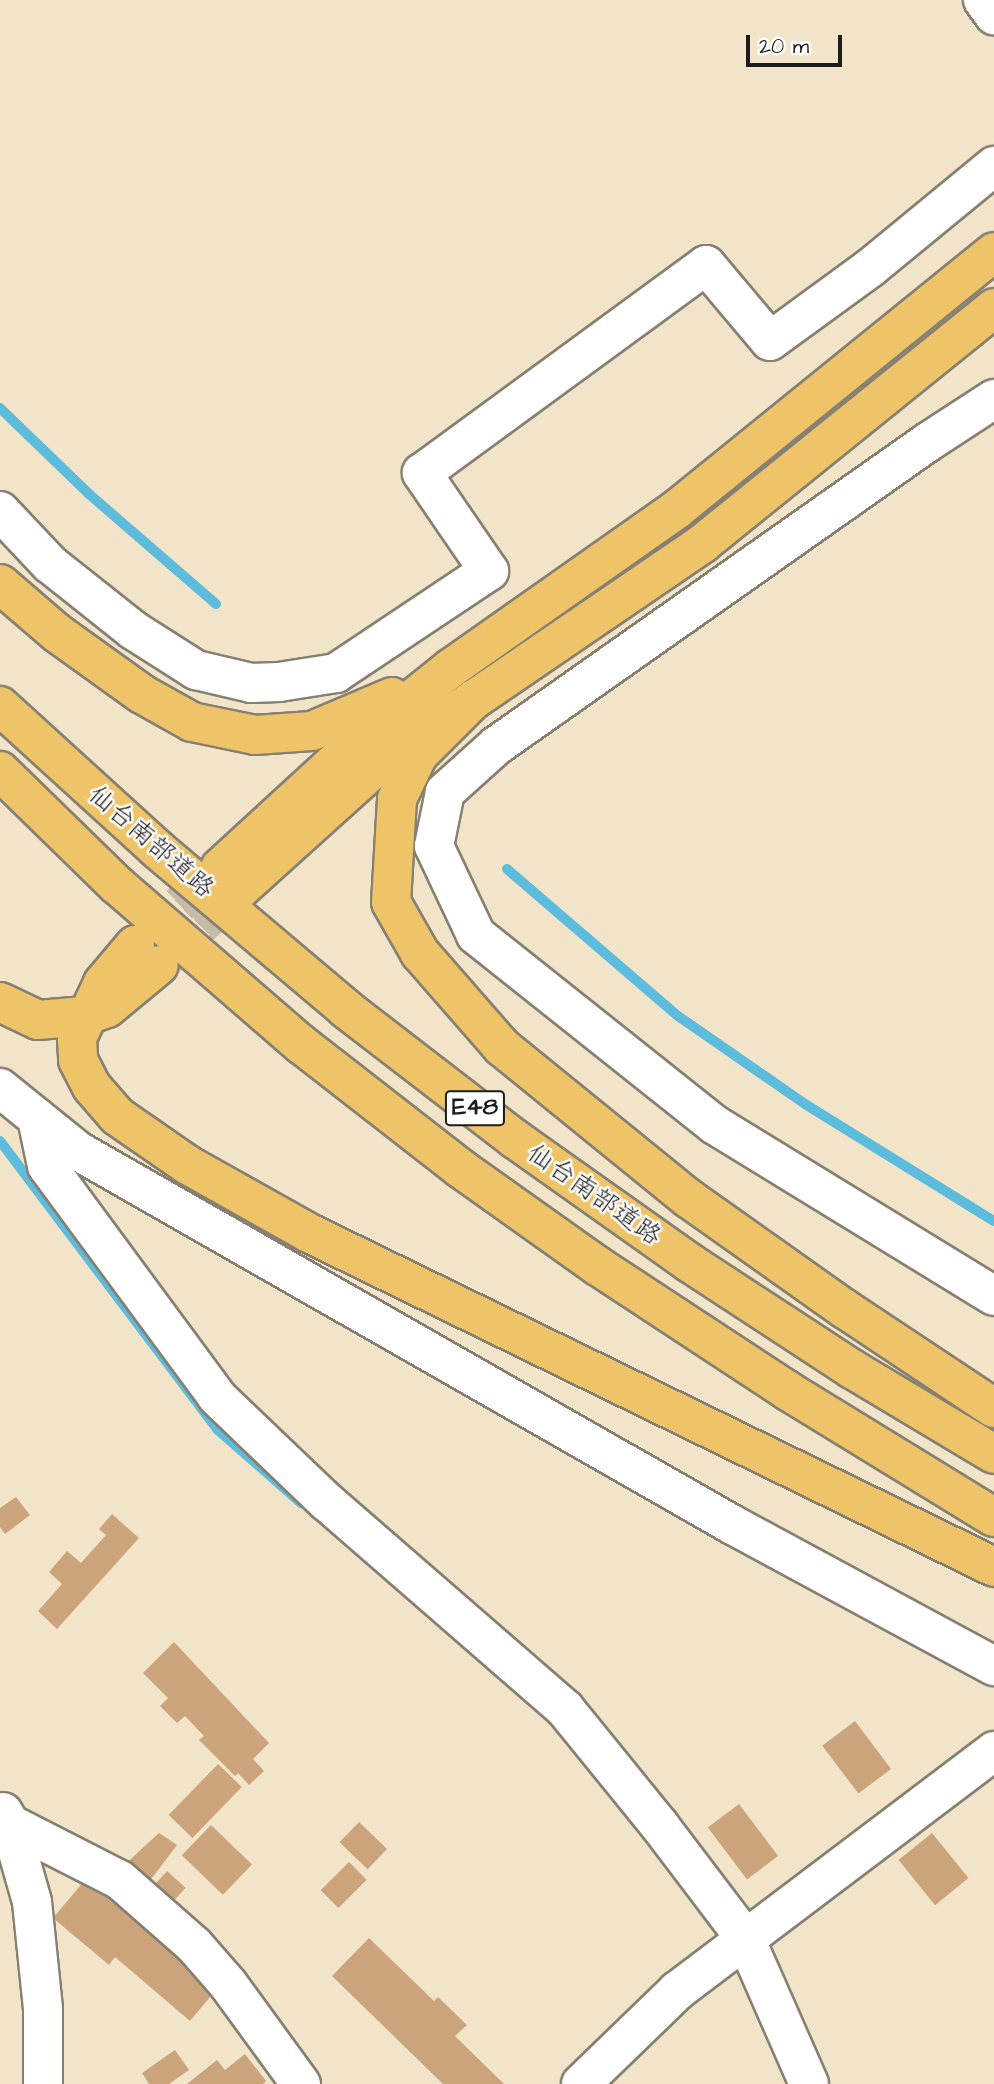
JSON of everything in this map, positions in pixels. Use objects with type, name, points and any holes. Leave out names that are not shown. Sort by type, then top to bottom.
[{"type":"highway","points":[[994,252],[677,509],[451,668],[344,754],[230,879],[375,767],[703,543],[994,308]]},
{"type":"highway","points":[[0,584],[57,633],[142,694],[192,722],[255,735],[312,731],[368,709],[451,668]]},
{"type":"highway","points":[[474,699],[418,755],[397,799],[391,902],[420,953],[502,1047],[688,1198],[845,1309],[994,1408]]},
{"type":"highway","name":"仙台南部道路","points":[[0,706],[157,849],[346,1009],[515,1139],[690,1263],[852,1369],[994,1454]]},
{"type":"highway","name":"仙台南部道路","points":[[0,771],[148,912],[302,1045],[460,1168],[598,1266],[788,1391],[994,1517]]},
{"type":"highway","points":[[147,955],[103,983],[85,1016],[77,1038],[78,1060],[93,1087],[117,1116],[188,1165],[309,1233],[994,1567]]},
{"type":"highway","points":[[0,1002],[38,1020],[85,1016]]},
{"type":"street","points":[[983,0],[994,15]]},
{"type":"street","points":[[0,511],[60,572],[132,630],[196,670],[251,683],[279,682],[336,673],[489,571],[422,473],[706,265],[770,341],[870,268],[994,166]]},
{"type":"street","points":[[994,399],[928,442],[496,746],[445,792],[434,846],[476,935],[715,1125],[994,1296]]},
{"type":"street","points":[[0,1088],[78,1152],[733,1525],[994,1667]]},
{"type":"street","points":[[37,1118],[47,1166],[217,1397],[327,1502],[565,1709],[660,1826],[745,1938],[808,2084]]},
{"type":"street","points":[[581,2084],[677,1991],[994,1751]]},
{"type":"street","points":[[5,1816],[32,1902],[43,2008],[43,2084]]},
{"type":"street","points":[[5,1816],[120,1880],[194,1945],[228,1984],[301,2084]]},
{"type":"building","points":[[16,1497],[30,1515],[5,1534],[0,1527],[0,1508]]},
{"type":"building","points":[[112,1514],[139,1538],[57,1629],[38,1611],[62,1584],[49,1572],[67,1551],[81,1563],[106,1535],[99,1529]]},
{"type":"building","points":[[174,1642],[269,1743],[253,1759],[264,1771],[249,1785],[238,1773],[235,1776],[199,1740],[204,1736],[185,1716],[177,1723],[160,1706],[168,1698],[143,1673]]},
{"type":"building","points":[[855,1721],[891,1769],[858,1794],[822,1746]]},
{"type":"building","points":[[218,1764],[242,1787],[192,1838],[169,1815]]},
{"type":"building","points":[[739,1804],[778,1856],[747,1879],[708,1827]]},
{"type":"building","points":[[359,1822],[387,1849],[368,1869],[340,1842]]},
{"type":"building","points":[[211,1825],[252,1865],[223,1895],[182,1855]]},
{"type":"building","points":[[159,1833],[177,1845],[146,1886],[121,1868]]},
{"type":"building","points":[[932,1833],[969,1878],[935,1905],[899,1860]]},
{"type":"building","points":[[349,1862],[367,1880],[338,1908],[321,1890]]},
{"type":"building","points":[[167,1871],[186,1888],[169,1906],[150,1890]]},
{"type":"building","points":[[90,1874],[216,1990],[190,2021],[115,1957],[109,1965],[53,1918]]},
{"type":"building","points":[[369,1938],[434,2001],[438,1997],[467,2025],[455,2036],[504,2084],[443,2084],[332,1976]]},
{"type":"building","points":[[175,2050],[189,2070],[169,2084],[149,2084],[142,2073]]},
{"type":"building","points":[[245,2054],[266,2081],[263,2084],[187,2084],[217,2060],[225,2070]]},
{"type":"waterway","points":[[0,408],[89,494],[216,604]]},
{"type":"waterway","points":[[507,869],[678,1016],[805,1104],[994,1221]]},
{"type":"waterway","points":[[0,1141],[218,1430],[301,1503]]},
{"type":"tunnel","points":[[137,943],[220,868]]},
{"type":"tunnel","points":[[159,965],[239,890]]}]
